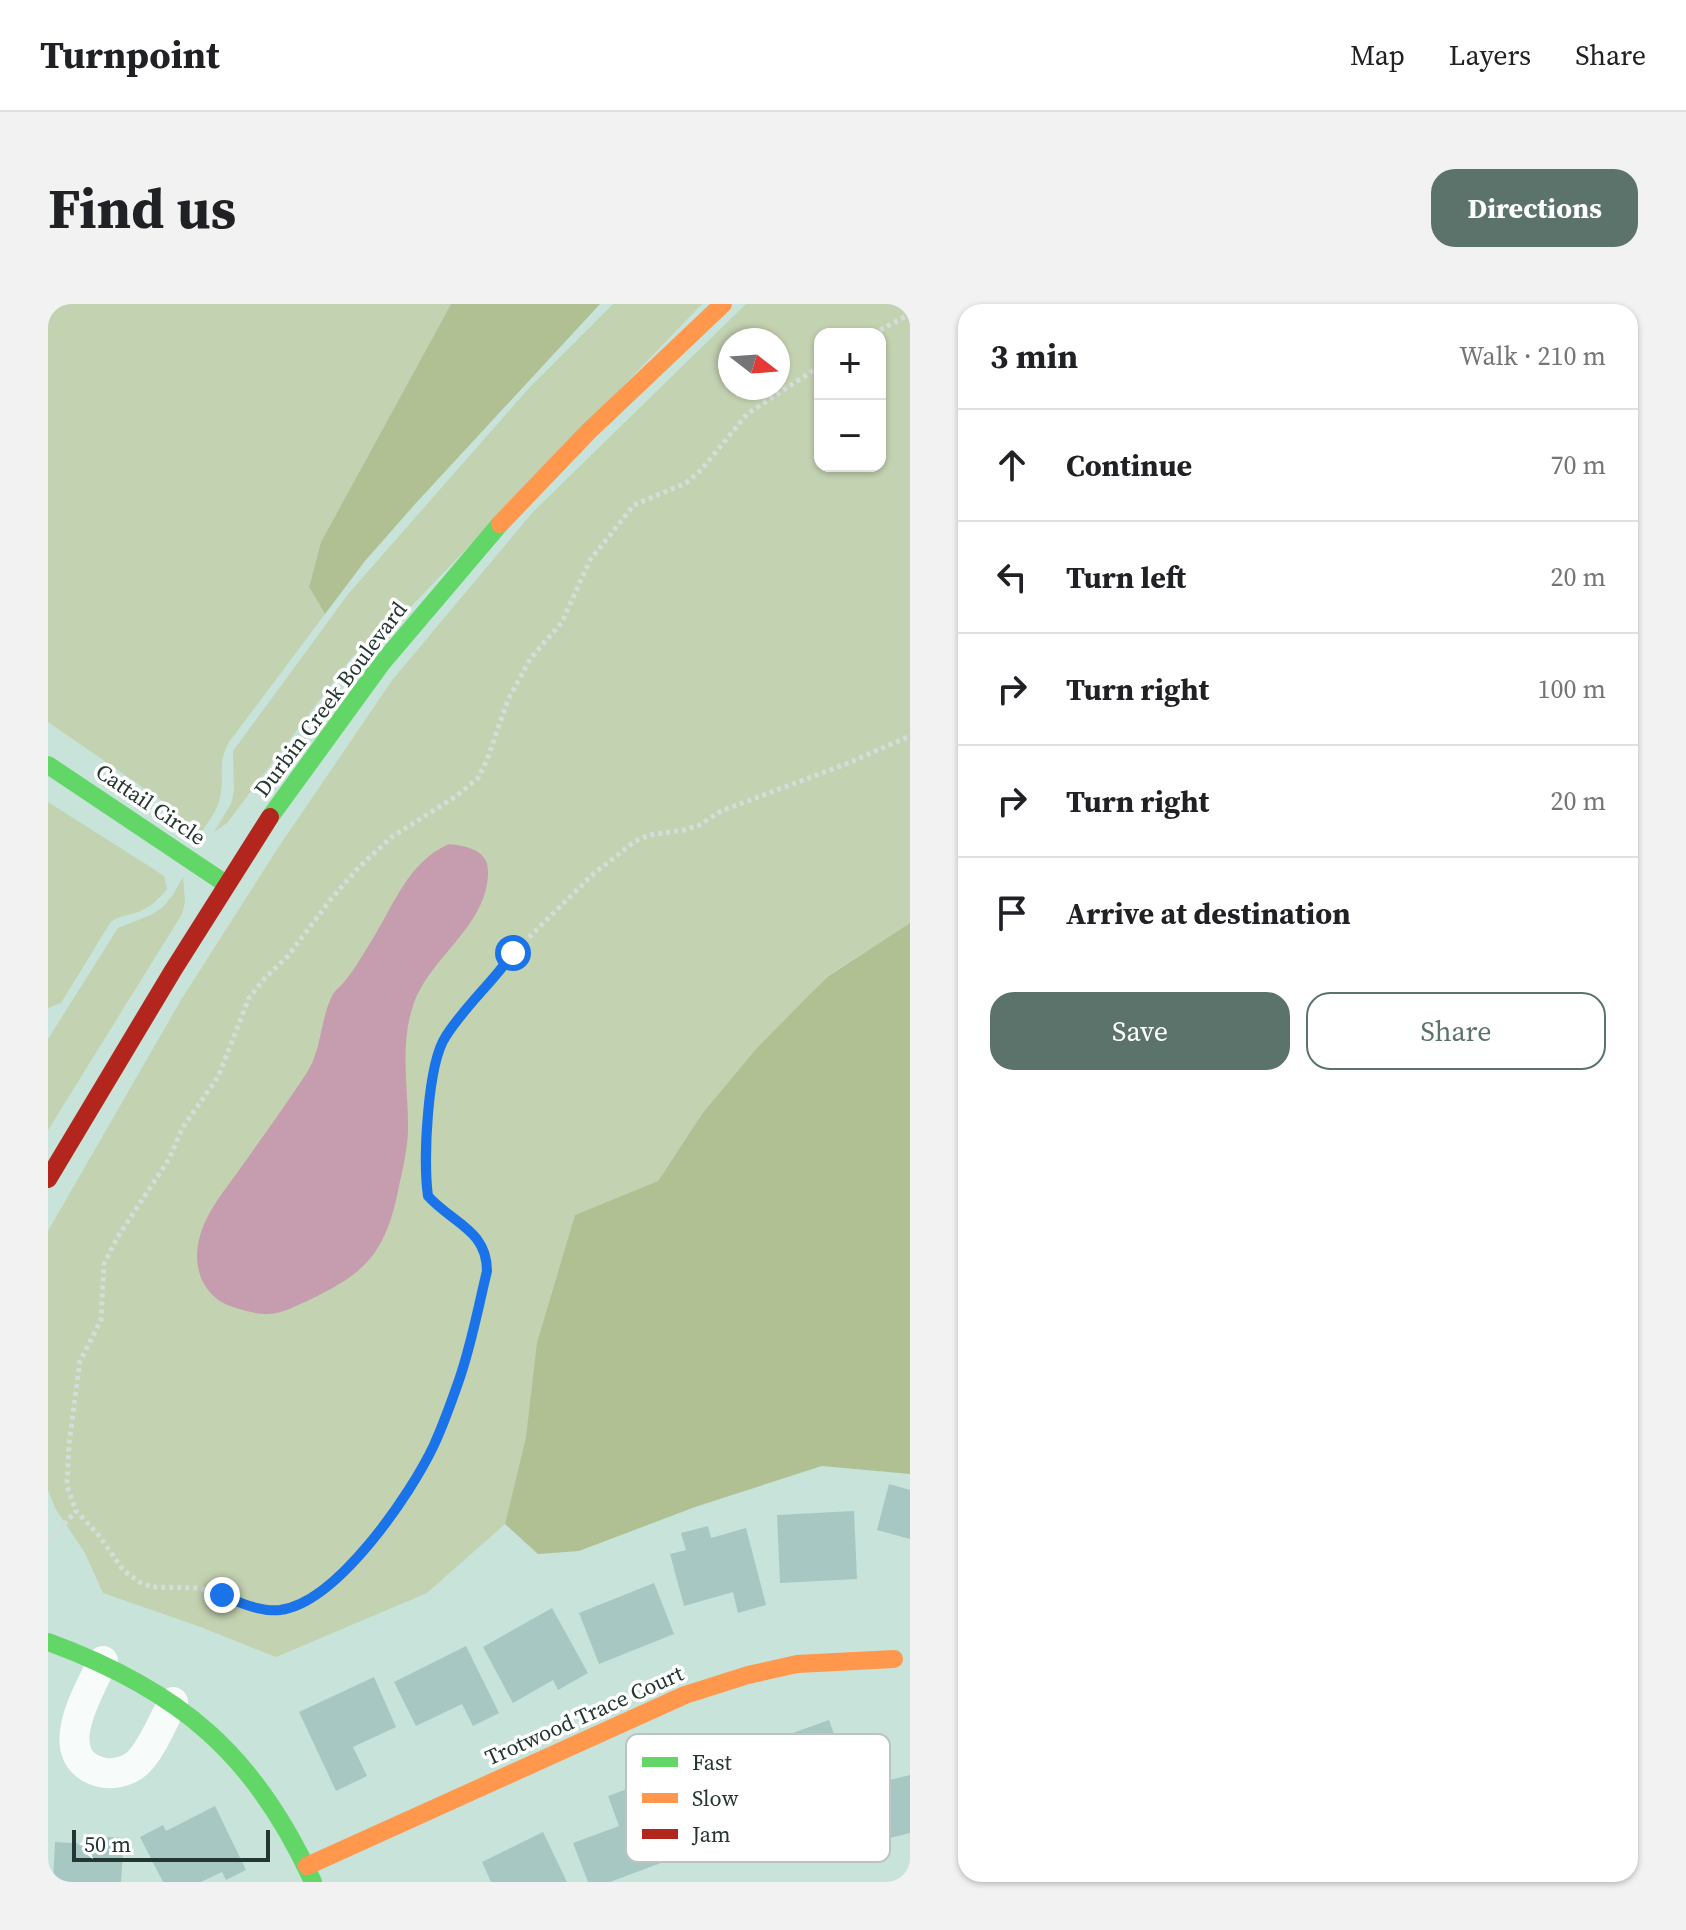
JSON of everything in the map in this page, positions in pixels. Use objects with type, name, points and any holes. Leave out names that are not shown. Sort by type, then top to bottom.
[{"type":"street","name":"Durbin Creek Boulevard","points":[[48,1179],[226,884],[321,744],[383,662],[487,539],[575,444],[723,304]]},
{"type":"street","name":"Cattail Circle","points":[[48,765],[226,884]]},
{"type":"street","points":[[48,1642],[103,1661],[173,1702],[216,1737],[242,1764],[276,1808],[310,1874]]},
{"type":"street","name":"Trotwood Trace Court","points":[[310,1874],[685,1695],[726,1681],[811,1662],[894,1659]]},
{"type":"street","points":[[103,1661],[78,1712],[73,1743],[78,1758],[89,1768],[102,1773],[117,1773],[135,1766],[145,1754],[173,1702]]},
{"type":"path","points":[[884,328],[910,314]]},
{"type":"path","points":[[814,370],[747,414],[701,470],[686,483],[634,505],[590,560],[562,622],[530,659],[508,700],[478,778],[455,797],[393,836],[360,866],[288,956],[249,998],[218,1077],[183,1127],[169,1159],[117,1238],[104,1264],[101,1320],[80,1361],[67,1486],[76,1511],[97,1533],[124,1571],[153,1587],[199,1588],[243,1605],[279,1610],[314,1596],[342,1573],[384,1525],[434,1444],[462,1372],[487,1271],[484,1247],[478,1238],[428,1196],[426,1155],[433,1072],[445,1036],[513,953],[591,876],[635,841],[699,825],[721,811],[846,764],[910,736]]},
{"type":"path","points":[[48,1542],[76,1511]]},
{"type":"green space","points":[[48,304],[451,304],[321,542],[309,587],[325,614],[229,742],[222,762],[218,803],[202,831],[187,829],[168,813],[167,804],[48,722]]},
{"type":"green space","points":[[451,304],[600,304],[416,503],[365,561],[325,614],[309,587],[321,542]]},
{"type":"green space","points":[[613,304],[702,304],[400,618],[352,657],[227,823],[214,832],[231,804],[234,791],[233,751],[349,593],[529,388]]},
{"type":"green space","points":[[746,304],[910,304],[910,923],[826,977],[702,1114],[658,1181],[575,1215],[505,1524],[427,1593],[276,1657],[103,1593],[85,1553],[55,1508],[48,1490],[48,1231],[181,1000],[278,848],[393,679],[533,512],[718,331],[718,400],[790,400],[790,328],[721,328]]},
{"type":"green space","points":[[48,802],[164,876],[167,889],[145,909],[110,923],[61,1003],[48,1008]]},
{"type":"green space","points":[[183,877],[185,902],[182,914],[48,1130],[48,1039],[118,928],[162,908]]},
{"type":"green space","points":[[910,923],[910,1474],[822,1466],[695,1507],[579,1551],[538,1554],[505,1524],[526,1437],[537,1343],[575,1215],[658,1181],[702,1114],[756,1049],[827,977]]},
{"type":"shaded area","points":[[449,844],[475,850],[485,859],[488,872],[485,891],[479,909],[431,972],[413,1006],[406,1037],[407,1146],[393,1211],[378,1248],[354,1274],[296,1306],[264,1314],[223,1303],[214,1297],[199,1272],[197,1251],[205,1222],[311,1065],[333,994],[356,966],[412,873]]},
{"type":"building","points":[[889,1484],[910,1490],[910,1539],[877,1530]]},
{"type":"building","points":[[854,1511],[857,1579],[780,1583],[777,1515]]},
{"type":"building","points":[[708,1526],[711,1538],[746,1528],[766,1605],[738,1613],[733,1592],[684,1606],[670,1554],[686,1550],[681,1533]]},
{"type":"building","points":[[654,1583],[674,1634],[599,1664],[579,1613]]},
{"type":"building","points":[[552,1608],[588,1673],[558,1690],[553,1680],[513,1703],[483,1647]]},
{"type":"building","points":[[466,1646],[499,1713],[473,1726],[462,1704],[416,1726],[394,1682]]},
{"type":"building","points":[[374,1677],[396,1727],[353,1747],[367,1776],[336,1791],[299,1712]]},
{"type":"building","points":[[829,1720],[834,1734],[790,1734]]},
{"type":"building","points":[[910,1775],[910,1833],[890,1838],[890,1780]]},
{"type":"building","points":[[626,1789],[626,1862],[663,1862],[610,1882],[588,1882],[573,1843],[619,1826],[608,1796]]},
{"type":"building","points":[[215,1806],[246,1870],[226,1880],[222,1872],[201,1882],[163,1882],[140,1837],[163,1825],[166,1831]]},
{"type":"building","points":[[543,1832],[567,1882],[491,1882],[482,1862]]},
{"type":"building","points":[[90,1836],[124,1838],[121,1882],[53,1882],[55,1842],[89,1844]]},
{"type":"traffic: fast","points":[[270,817],[382,663],[500,524]]},
{"type":"traffic: fast","points":[[48,765],[226,884]]},
{"type":"traffic: fast","points":[[48,1642],[137,1682],[174,1705],[208,1732],[238,1762],[266,1797],[313,1882]]},
{"type":"traffic: slow","points":[[500,524],[588,432],[723,304]]},
{"type":"traffic: slow","points":[[307,1866],[685,1695],[748,1675],[797,1664],[894,1659]]},
{"type":"traffic: jam","points":[[48,1179],[172,972],[270,817]]},
{"type":"route","points":[[222,1595],[243,1605],[279,1610],[314,1596],[342,1573],[384,1525],[434,1444],[465,1362],[487,1271],[487,1257],[478,1238],[428,1196],[426,1155],[433,1072],[445,1036],[513,953]]}]
